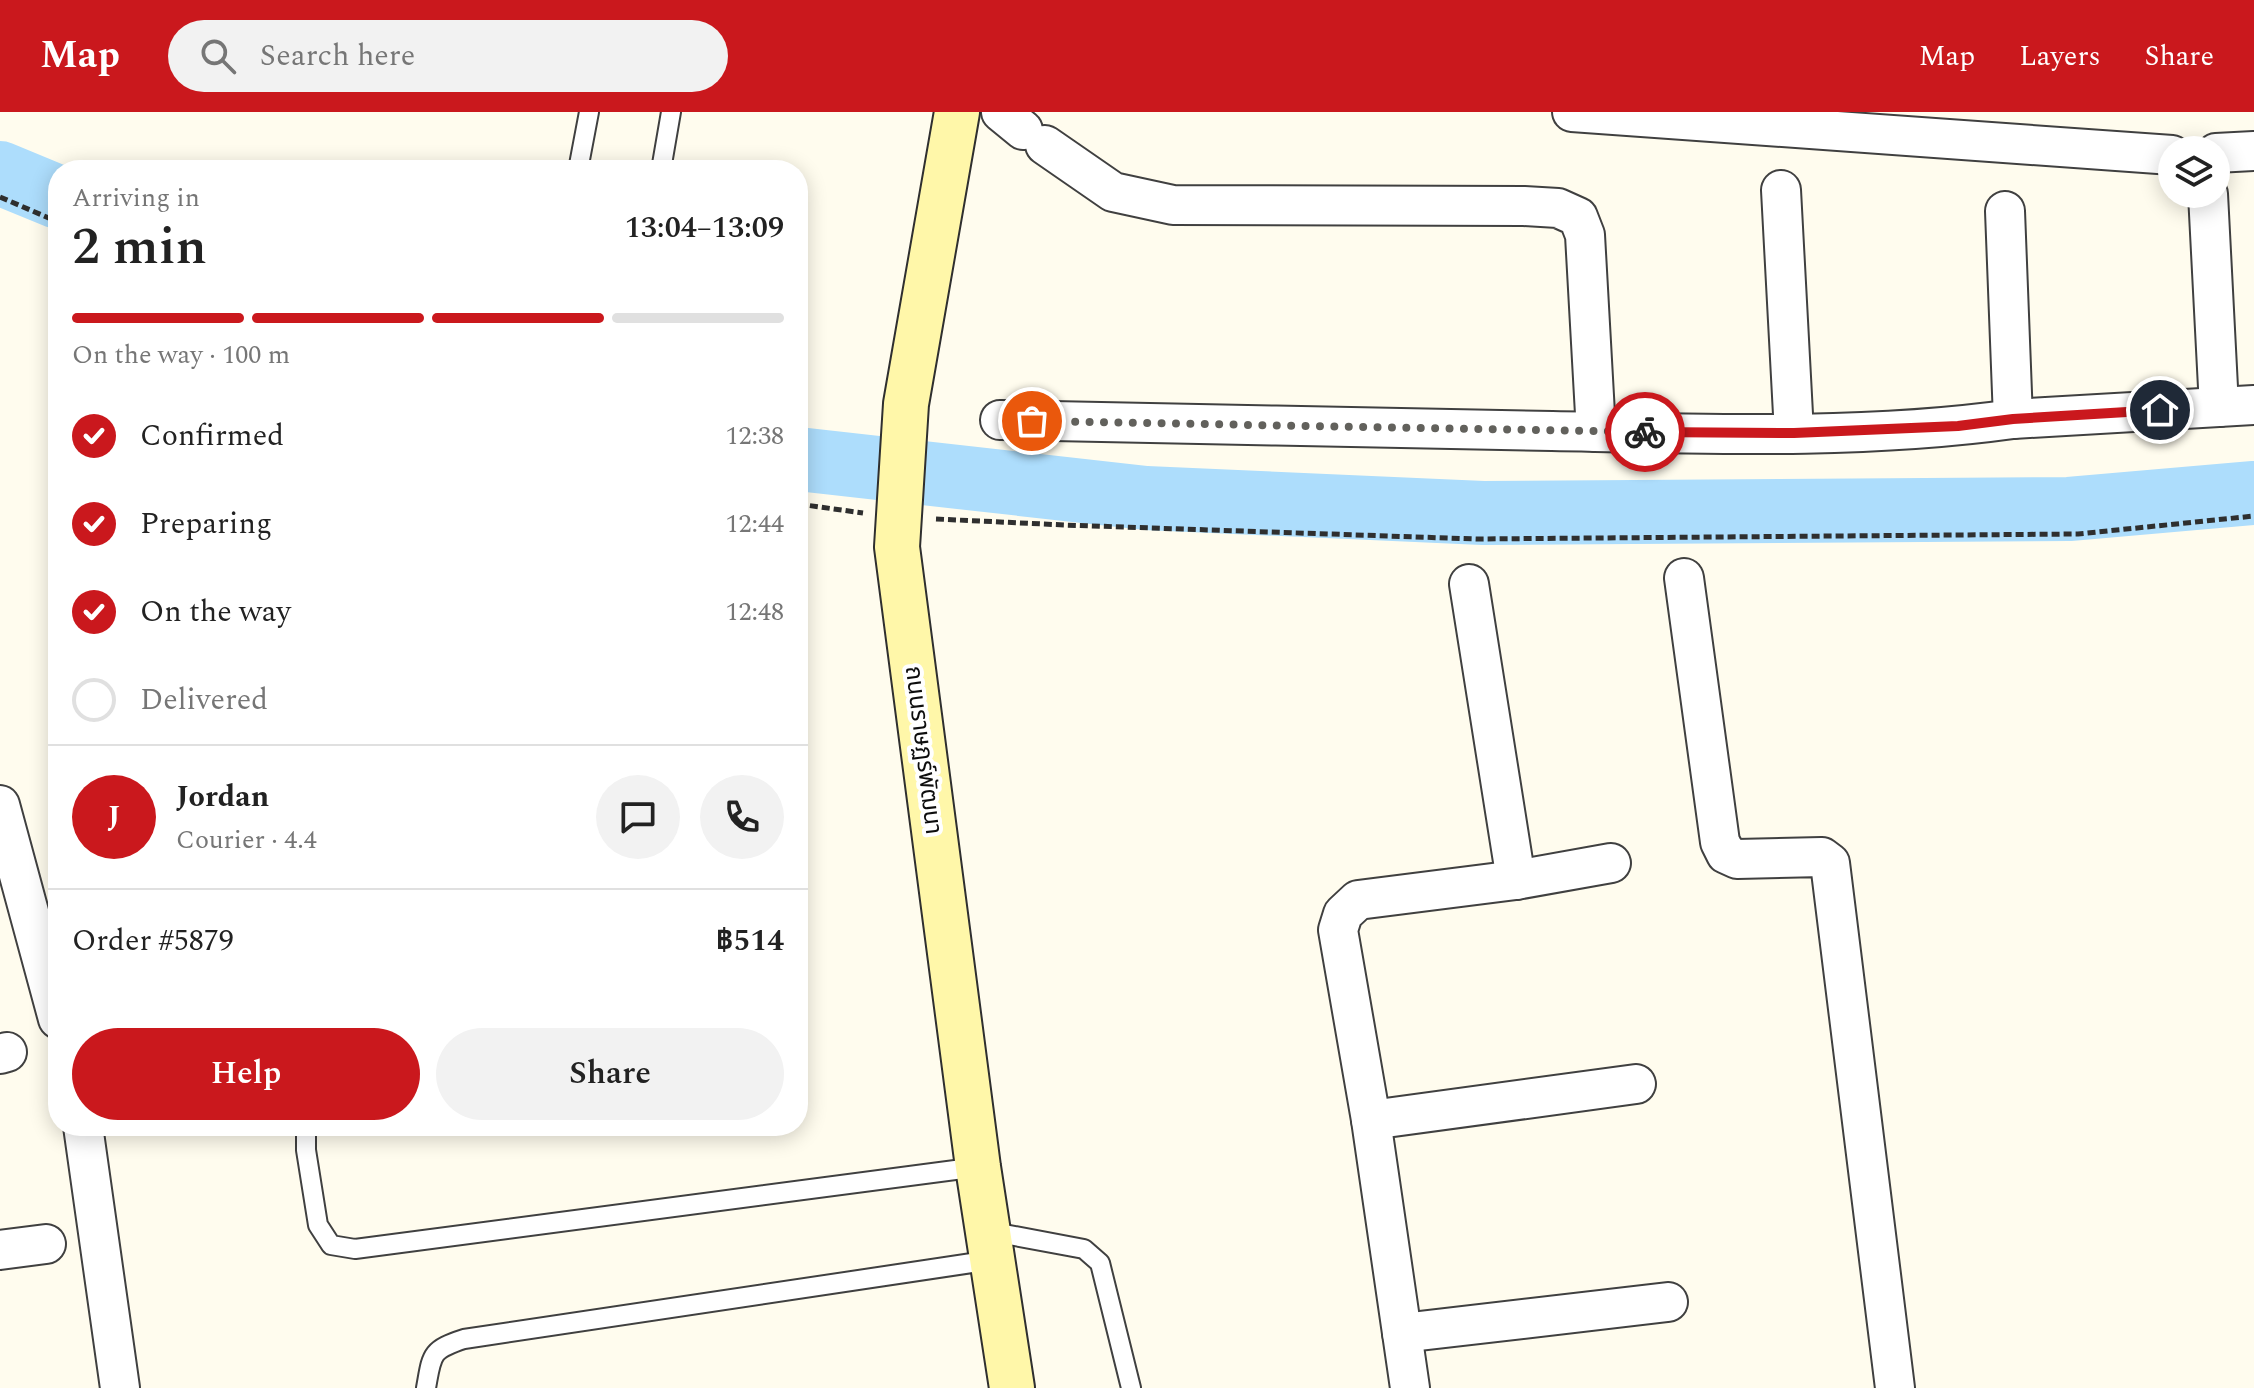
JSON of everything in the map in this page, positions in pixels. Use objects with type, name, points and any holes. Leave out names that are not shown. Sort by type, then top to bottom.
[{"type":"street","name":"ถนนราษฏร์พัฒนา","points":[[957,112],[906,404],[897,547],[978,1167],[1012,1388]]},
{"type":"street","points":[[1572,112],[2158,154]]},
{"type":"street","points":[[1023,129],[1113,192],[1173,205],[1524,206],[1558,208],[1578,217],[1585,235],[1596,432]]},
{"type":"street","points":[[2230,152],[2254,151]]},
{"type":"street","points":[[1781,190],[1794,433]]},
{"type":"street","points":[[1000,420],[1794,433],[1958,426],[2013,419],[2236,406],[2210,208]]},
{"type":"street","points":[[2005,211],[2013,419]]},
{"type":"street","points":[[1684,578],[1720,842],[1726,854],[1737,859],[1822,857],[1830,863],[1895,1388]]},
{"type":"street","points":[[1469,584],[1516,880]]},
{"type":"street","points":[[0,805],[48,982]]},
{"type":"street","points":[[1410,1388],[1371,1120],[1338,930],[1343,914],[1358,900],[1516,880],[1611,863]]},
{"type":"street","points":[[1371,1120],[1636,1084]]},
{"type":"street","points":[[84,1136],[120,1388]]},
{"type":"street","points":[[0,1250],[46,1244]]},
{"type":"street","points":[[1402,1333],[1668,1302]]},
{"type":"lane","points":[[580,160],[589,112]]},
{"type":"lane","points":[[663,160],[671,112]]},
{"type":"lane","points":[[306,1136],[318,1225],[331,1245],[355,1249],[978,1167]]},
{"type":"lane","points":[[426,1388],[432,1359],[441,1346],[464,1339],[990,1245],[1084,1249],[1100,1263],[1131,1388]]},
{"type":"path","points":[[0,197],[48,218]]},
{"type":"path","points":[[808,505],[870,514]]},
{"type":"path","points":[[930,518],[1492,539],[2078,534],[2254,516]]},
{"type":"waterway","points":[[0,173],[48,193]]},
{"type":"waterway","points":[[808,460],[1146,498],[1483,513],[2069,509],[2254,493]]},
{"type":"way so far","points":[[1032,421],[1645,432]]},
{"type":"route","points":[[1645,432],[1794,433],[1958,426],[2013,419],[2160,410]]}]
